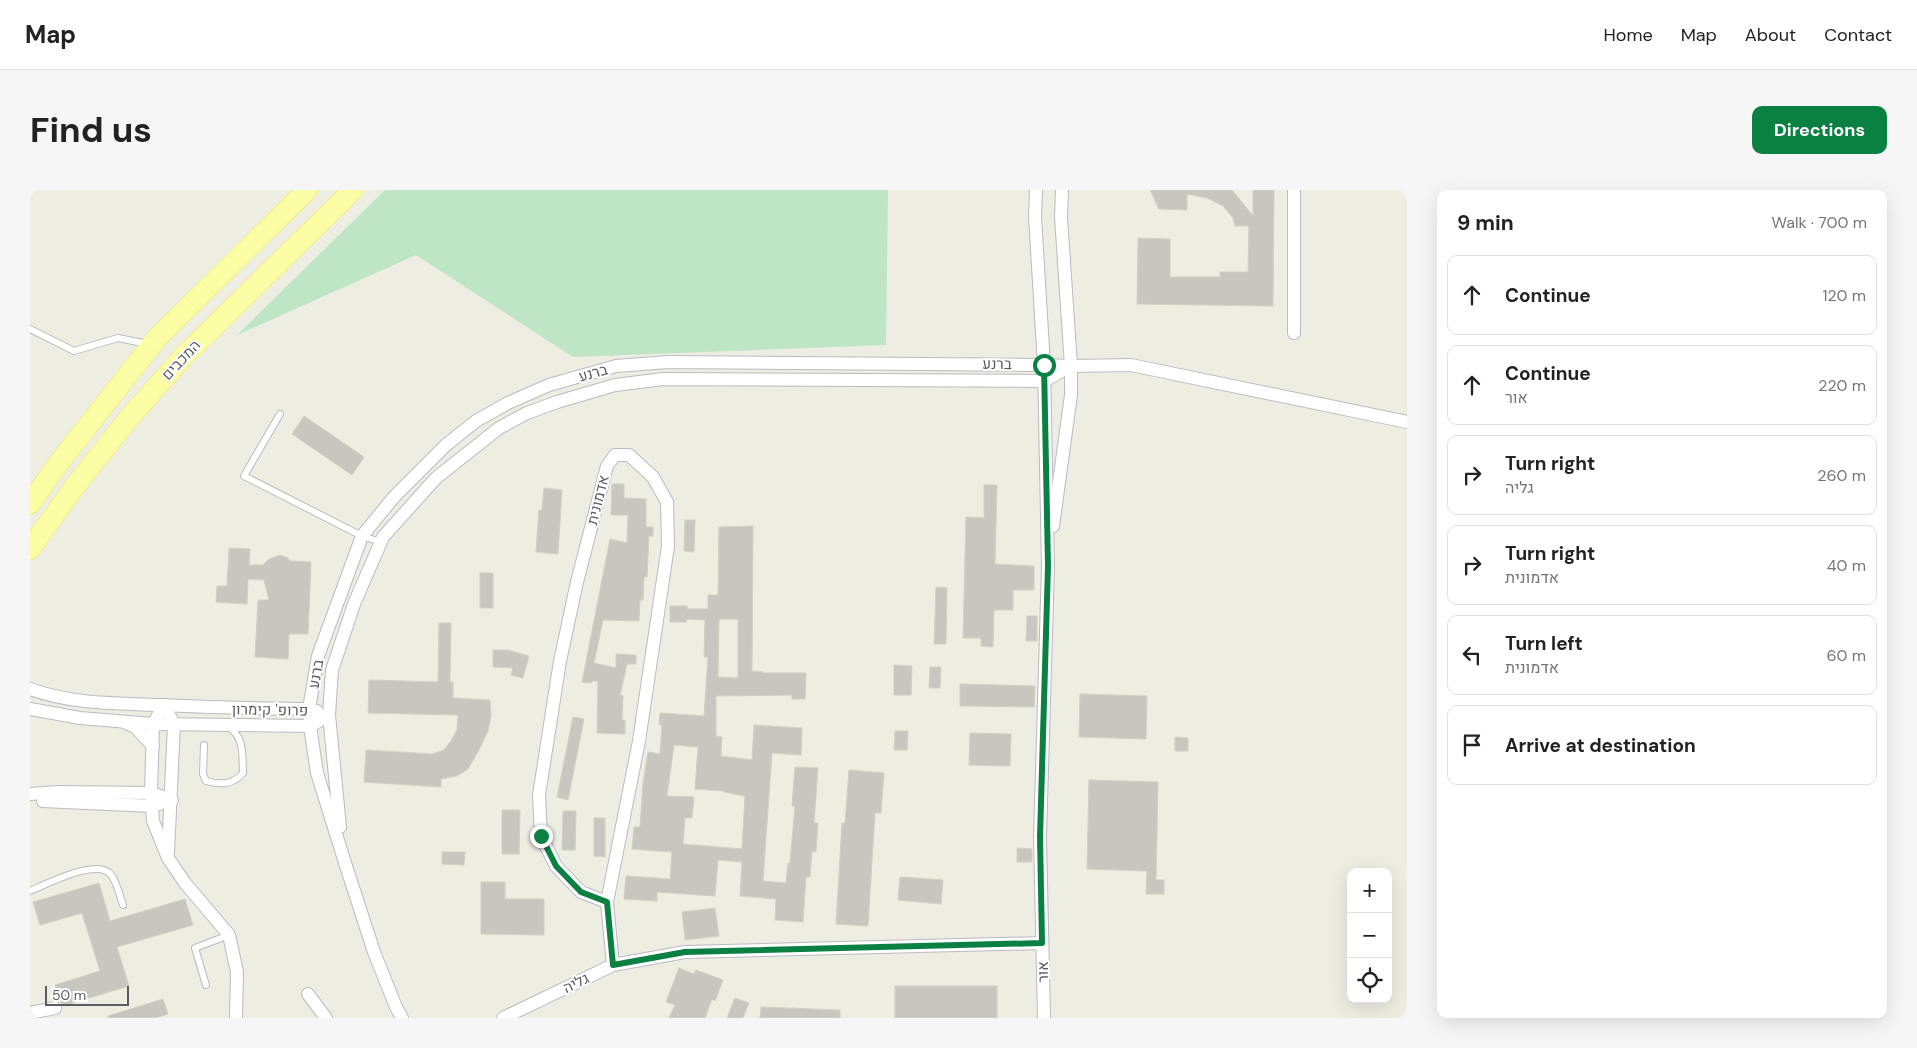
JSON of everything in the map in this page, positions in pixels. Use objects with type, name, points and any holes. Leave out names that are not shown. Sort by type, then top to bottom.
[{"type":"main road","name":"המכבים","points":[[30,504],[61,460],[152,344],[307,190]]},
{"type":"main road","name":"המכבים","points":[[30,548],[75,486],[129,418],[183,357],[353,190]]},
{"type":"street","points":[[1036,190],[1035,217],[1044,365],[1048,566]]},
{"type":"street","points":[[1048,566],[1071,395],[1071,366],[1061,217],[1062,190]]},
{"type":"street","points":[[1294,190],[1294,333]]},
{"type":"street","points":[[1069,338],[1074,350],[1083,358],[1097,363],[1131,365],[1407,422]]},
{"type":"street","name":"ברנע","points":[[402,1018],[374,952],[317,773],[309,709],[318,656],[362,536],[394,497],[446,445],[476,421],[508,403],[549,385],[616,366],[668,362],[1071,366]]},
{"type":"street","points":[[1071,366],[1131,365]]},
{"type":"street","name":"ברנע","points":[[346,866],[329,715],[332,670],[354,604],[383,537],[436,478],[499,428],[527,413],[603,388],[663,379],[1044,381],[1071,366]]},
{"type":"street","points":[[597,372],[603,388]]},
{"type":"street","name":"אדמונית","points":[[607,902],[581,892],[556,866],[541,836],[539,795],[562,652],[577,582],[604,475],[607,466],[615,455],[629,455],[653,476],[667,502],[668,546],[639,740],[607,902],[613,965]]},
{"type":"street","name":"אור","points":[[1044,1018],[1040,837],[1048,566]]},
{"type":"street","name":"פרופ' קימרון","points":[[30,689],[48,696],[81,702],[231,709],[309,709],[329,715]]},
{"type":"street","points":[[164,705],[153,724],[151,793],[154,821],[168,858],[184,884],[229,935],[237,972],[236,1018]]},
{"type":"street","points":[[164,705],[174,724],[168,858]]},
{"type":"street","name":"פרופ' קימרון","points":[[30,709],[63,716],[153,724],[310,726],[329,715]]},
{"type":"street","points":[[121,720],[135,727],[153,746]]},
{"type":"street","points":[[30,794],[59,792],[151,793],[172,800]]},
{"type":"street","points":[[30,800],[152,806],[172,800]]},
{"type":"street","name":"גליה","points":[[503,1018],[613,965],[685,952],[1042,943]]},
{"type":"street","points":[[308,994],[326,1018]]},
{"type":"street","points":[[30,1013],[55,1008]]},
{"type":"lane","points":[[30,329],[74,351],[118,338],[152,344]]},
{"type":"lane","points":[[280,414],[244,476],[362,536],[381,542]]},
{"type":"lane","points":[[204,745],[203,774],[206,782],[219,784],[236,781],[243,773],[241,740],[234,731],[223,724]]},
{"type":"lane","points":[[30,891],[89,868],[102,868],[112,874],[123,905]]},
{"type":"lane","points":[[206,985],[195,948],[229,935]]},
{"type":"green space","points":[[385,190],[888,190],[886,345],[573,357],[416,255],[237,335]]},
{"type":"building","points":[[1150,190],[1232,190],[1253,216],[1253,190],[1274,190],[1273,306],[1137,304],[1138,238],[1170,239],[1170,277],[1220,277],[1220,272],[1248,272],[1249,226],[1235,226],[1233,218],[1223,206],[1207,198],[1187,194],[1187,210],[1159,209]]},
{"type":"building","points":[[304,416],[364,457],[352,475],[292,434]]},
{"type":"building","points":[[612,484],[624,484],[624,498],[646,499],[646,527],[653,527],[653,536],[649,536],[647,577],[644,577],[643,600],[640,600],[639,621],[603,620],[594,663],[616,668],[616,654],[636,655],[636,664],[627,664],[620,695],[623,696],[622,720],[625,720],[625,734],[597,733],[598,681],[592,681],[591,683],[582,682],[610,539],[627,543],[628,515],[611,515]]},
{"type":"building","points":[[984,485],[997,485],[995,564],[1034,566],[1034,590],[1013,590],[1013,610],[994,610],[993,647],[981,646],[981,638],[963,638],[966,517],[984,518]]},
{"type":"building","points":[[544,488],[562,490],[558,554],[536,552],[539,510],[542,510]]},
{"type":"building","points":[[685,520],[695,520],[694,552],[684,551]]},
{"type":"building","points":[[753,526],[752,671],[763,673],[806,673],[805,699],[792,699],[792,695],[716,696],[716,736],[722,737],[721,756],[752,760],[754,725],[802,728],[801,755],[772,753],[763,881],[786,883],[788,863],[790,863],[795,806],[792,806],[795,767],[818,768],[814,823],[818,823],[816,852],[812,851],[810,877],[806,877],[803,922],[775,920],[776,899],[740,896],[742,862],[718,860],[715,896],[657,892],[657,901],[624,899],[626,876],[670,879],[672,852],[632,849],[634,827],[640,827],[643,783],[648,752],[660,754],[662,725],[659,725],[660,713],[704,716],[708,657],[704,657],[705,620],[687,619],[686,622],[670,622],[670,606],[687,606],[687,609],[708,609],[708,595],[718,595],[719,527]],"holes":[[[719,619],[738,619],[738,678],[718,677]],[[674,745],[698,747],[695,789],[724,791],[745,796],[742,849],[683,844],[685,818],[692,818],[694,797],[667,796]]]},
{"type":"building","points":[[229,548],[250,549],[249,565],[263,565],[269,559],[280,555],[288,558],[290,561],[311,562],[308,634],[289,634],[288,659],[255,657],[258,600],[269,600],[264,580],[248,579],[247,604],[216,602],[217,586],[227,586]]},
{"type":"building","points":[[480,573],[493,573],[493,608],[480,608]]},
{"type":"building","points":[[936,587],[947,588],[946,644],[934,644]]},
{"type":"building","points":[[1027,616],[1037,616],[1037,641],[1026,641]]},
{"type":"building","points":[[439,623],[451,623],[450,682],[453,682],[453,698],[490,700],[491,715],[488,731],[480,748],[468,769],[457,776],[441,779],[441,787],[364,782],[366,750],[432,754],[444,750],[457,730],[458,715],[368,713],[369,680],[438,682]]},
{"type":"building","points":[[493,650],[508,650],[529,656],[523,678],[511,675],[513,668],[493,667]]},
{"type":"building","points":[[894,665],[912,666],[911,695],[894,695]]},
{"type":"building","points":[[930,667],[941,667],[940,688],[929,688]]},
{"type":"building","points":[[960,684],[1035,686],[1034,707],[960,706]]},
{"type":"building","points":[[1080,694],[1147,696],[1146,739],[1079,737]]},
{"type":"building","points":[[573,717],[584,719],[568,800],[557,797]]},
{"type":"building","points":[[895,731],[908,731],[907,750],[894,750]]},
{"type":"building","points":[[970,733],[1011,734],[1010,766],[969,765]]},
{"type":"building","points":[[1175,737],[1188,738],[1188,751],[1175,751]]},
{"type":"building","points":[[849,770],[884,773],[881,813],[875,813],[868,926],[836,924],[842,823],[845,823]]},
{"type":"building","points":[[1089,780],[1158,782],[1156,880],[1164,880],[1164,894],[1146,894],[1147,871],[1087,869]]},
{"type":"building","points":[[502,810],[520,810],[519,854],[502,854]]},
{"type":"building","points":[[563,811],[576,811],[575,850],[562,850]]},
{"type":"building","points":[[594,818],[605,818],[605,857],[594,856]]},
{"type":"building","points":[[1017,848],[1032,849],[1032,862],[1017,862]]},
{"type":"building","points":[[442,852],[465,852],[464,865],[442,864]]},
{"type":"building","points":[[900,877],[943,880],[941,904],[898,900]]},
{"type":"building","points":[[481,882],[505,882],[505,899],[544,899],[544,935],[481,934]]},
{"type":"building","points":[[99,883],[110,921],[185,899],[193,925],[117,947],[129,986],[63,1006],[55,985],[100,971],[82,913],[40,925],[33,902]]},
{"type":"building","points":[[715,908],[719,936],[685,940],[682,912]]},
{"type":"building","points":[[679,968],[694,974],[696,970],[723,980],[715,1001],[712,999],[705,1018],[669,1018],[675,1005],[666,1002]]},
{"type":"building","points":[[895,986],[997,986],[997,1018],[895,1018]]},
{"type":"building","points":[[735,998],[749,1003],[743,1018],[727,1018]]},
{"type":"building","points":[[163,999],[168,1014],[155,1018],[108,1018],[108,1016]]},
{"type":"building","points":[[761,1007],[840,1010],[840,1018],[760,1018]]},
{"type":"route","points":[[541,836],[556,866],[581,892],[607,902],[613,965],[685,952],[1042,943],[1040,837],[1048,566],[1044,365]]}]
